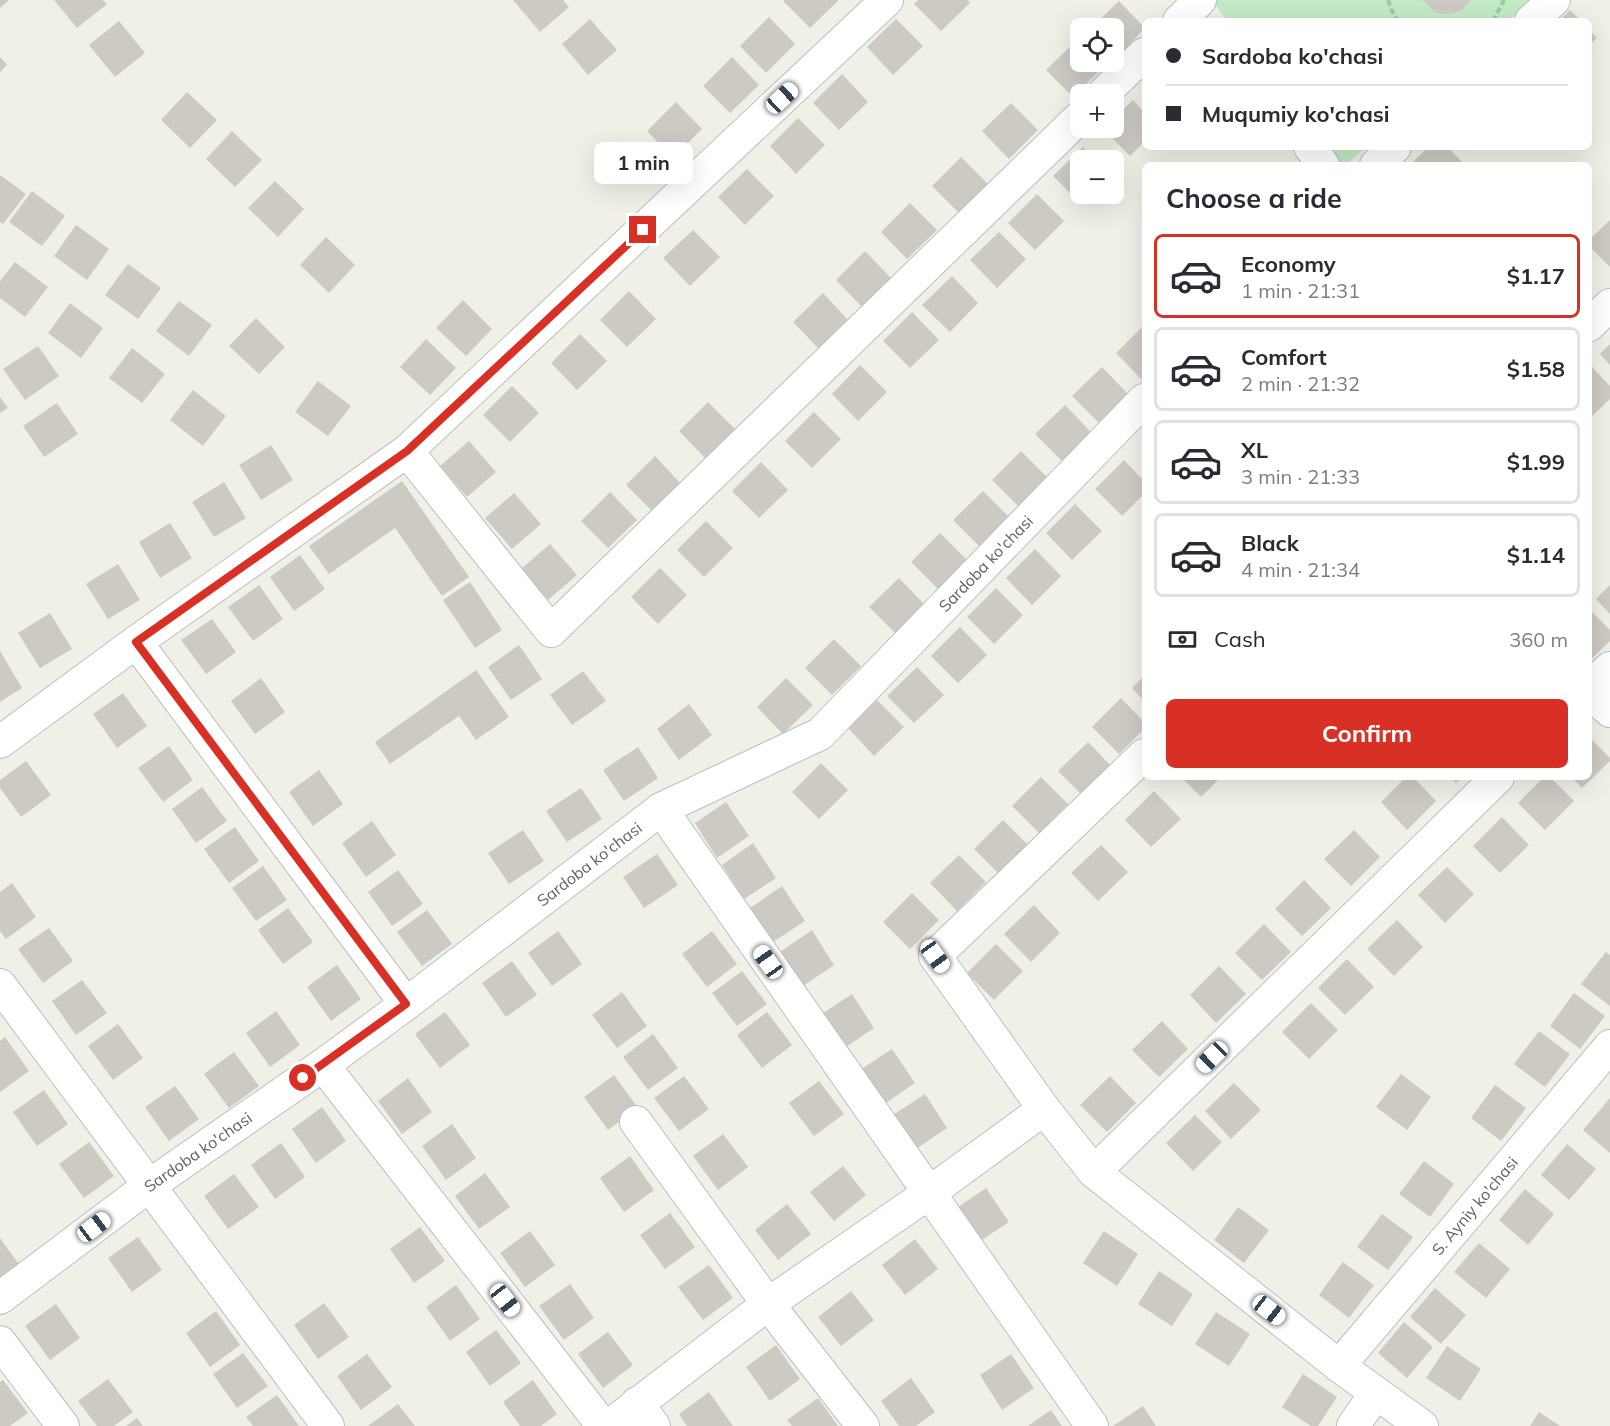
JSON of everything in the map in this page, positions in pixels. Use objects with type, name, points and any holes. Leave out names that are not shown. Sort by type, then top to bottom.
[{"type":"street","points":[[0,742],[136,642],[407,451],[887,0]]},
{"type":"street","points":[[1182,18],[1202,0],[1217,18]]},
{"type":"street","points":[[1534,18],[1554,0]]},
{"type":"street","points":[[1113,84],[1142,56]]},
{"type":"street","points":[[407,451],[551,631],[1070,127]]},
{"type":"street","points":[[1379,162],[1392,150]]},
{"type":"street","points":[[1592,322],[1610,305]]},
{"type":"street","name":"Sardoba ko'chasi","points":[[0,1298],[150,1185],[323,1065],[406,1004],[661,809],[820,734],[1142,402]]},
{"type":"street","points":[[136,642],[406,1004]]},
{"type":"street","points":[[1592,686],[1610,668]]},
{"type":"street","points":[[1592,694],[1610,711]]},
{"type":"street","points":[[1142,757],[935,956],[1044,1109],[1094,1172],[1339,1366],[1422,1426]]},
{"type":"street","points":[[1094,1172],[1495,780]]},
{"type":"street","points":[[661,809],[1092,1426]]},
{"type":"street","points":[[0,985],[328,1426]]},
{"type":"street","name":"S. Ayniy ko'chasi","points":[[1339,1366],[1610,1046]]},
{"type":"street","points":[[323,1065],[603,1426]]},
{"type":"street","points":[[609,1426],[646,1415],[768,1304],[929,1193],[1044,1109]]},
{"type":"street","points":[[636,1122],[768,1304],[863,1426]]},
{"type":"street","points":[[0,1342],[63,1426]]},
{"type":"street","points":[[1353,1426],[1376,1393]]},
{"type":"path","points":[[1388,0],[1396,18]]},
{"type":"path","points":[[1495,18],[1504,0]]},
{"type":"green space","points":[[1212,0],[1532,0],[1511,18],[1225,18]]},
{"type":"green space","points":[[1321,150],[1363,150],[1349,162],[1330,162]]},
{"type":"building","points":[[0,0],[9,0],[0,8]]},
{"type":"building","points":[[54,0],[103,0],[107,4],[77,28]]},
{"type":"building","points":[[513,0],[563,0],[569,7],[540,32]]},
{"type":"building","points":[[839,0],[810,28],[783,1]]},
{"type":"building","points":[[918,0],[968,0],[970,3],[941,31],[914,4]]},
{"type":"building","points":[[1422,0],[1471,0],[1462,10],[1444,14],[1435,12]]},
{"type":"building","points":[[1119,1],[1142,25],[1142,31],[1124,50],[1124,18],[1101,18]]},
{"type":"building","points":[[1570,10],[1578,18],[1562,18]]},
{"type":"building","points":[[769,17],[795,44],[766,73],[740,46]]},
{"type":"building","points":[[590,19],[617,50],[588,75],[562,44]]},
{"type":"building","points":[[896,19],[923,46],[893,75],[867,47]]},
{"type":"building","points":[[119,21],[145,53],[115,77],[89,45]]},
{"type":"building","points":[[1592,33],[1597,38],[1592,42]]},
{"type":"building","points":[[1070,47],[1070,72],[1098,72],[1086,84],[1070,84],[1070,94],[1046,70]]},
{"type":"building","points":[[0,57],[7,65],[0,72]]},
{"type":"building","points":[[732,57],[759,85],[730,113],[703,86]]},
{"type":"building","points":[[842,74],[868,102],[839,130],[813,103]]},
{"type":"building","points":[[187,92],[217,120],[190,148],[161,120]]},
{"type":"building","points":[[1133,100],[1142,110],[1142,144],[1130,156],[1112,138],[1124,138],[1124,109]]},
{"type":"building","points":[[676,102],[702,129],[673,158],[647,131]]},
{"type":"building","points":[[1011,103],[1038,130],[1009,159],[982,131]]},
{"type":"building","points":[[798,118],[825,145],[796,174],[770,146]]},
{"type":"building","points":[[232,131],[262,160],[235,187],[206,159]]},
{"type":"building","points":[[1425,150],[1451,150],[1462,162],[1413,162]]},
{"type":"building","points":[[961,157],[988,184],[959,213],[932,186]]},
{"type":"building","points":[[1070,160],[1070,193],[1053,176]]},
{"type":"building","points":[[747,169],[774,196],[745,225],[718,197]]},
{"type":"building","points":[[0,175],[26,194],[3,224],[0,222]]},
{"type":"building","points":[[275,181],[304,209],[278,237],[248,208]]},
{"type":"building","points":[[32,191],[65,216],[42,246],[9,222]]},
{"type":"building","points":[[1037,194],[1064,221],[1035,250],[1008,223]]},
{"type":"building","points":[[910,203],[937,230],[907,259],[881,232]]},
{"type":"building","points":[[1610,220],[1610,267],[1592,249],[1592,237]]},
{"type":"building","points":[[76,225],[109,249],[87,280],[54,256]]},
{"type":"building","points":[[693,230],[720,257],[690,286],[663,258]]},
{"type":"building","points":[[999,232],[1026,259],[997,288],[970,260]]},
{"type":"building","points":[[326,237],[355,265],[329,293],[300,265]]},
{"type":"building","points":[[865,251],[892,279],[862,307],[836,280]]},
{"type":"building","points":[[15,262],[48,287],[25,317],[0,298],[0,281]]},
{"type":"building","points":[[128,264],[161,288],[138,319],[105,295]]},
{"type":"building","points":[[952,276],[978,303],[950,332],[922,305]]},
{"type":"building","points":[[629,291],[656,319],[627,347],[600,320]]},
{"type":"building","points":[[823,293],[849,321],[820,350],[793,322]]},
{"type":"building","points":[[463,300],[492,329],[466,356],[436,328]]},
{"type":"building","points":[[179,301],[212,325],[189,356],[156,331]]},
{"type":"building","points":[[70,303],[103,328],[81,358],[48,333]]},
{"type":"building","points":[[912,312],[939,340],[910,368],[883,341]]},
{"type":"building","points":[[256,318],[285,347],[259,374],[229,346]]},
{"type":"building","points":[[1142,327],[1142,380],[1116,353]]},
{"type":"building","points":[[580,334],[607,361],[577,390],[551,363]]},
{"type":"building","points":[[426,339],[456,368],[430,395],[400,367]]},
{"type":"building","points":[[1610,344],[1610,365],[1600,354]]},
{"type":"building","points":[[38,346],[59,376],[25,400],[3,369]]},
{"type":"building","points":[[132,348],[165,374],[142,403],[109,378]]},
{"type":"building","points":[[860,365],[887,392],[858,421],[832,394]]},
{"type":"building","points":[[1102,367],[1129,395],[1099,423],[1072,396]]},
{"type":"building","points":[[1592,367],[1610,386],[1610,399],[1592,416]]},
{"type":"building","points":[[318,381],[351,406],[328,436],[295,412]]},
{"type":"building","points":[[512,386],[539,413],[510,442],[483,415]]},
{"type":"building","points":[[193,390],[226,416],[203,446],[170,420]]},
{"type":"building","points":[[0,397],[8,408],[0,413]]},
{"type":"building","points":[[708,402],[735,429],[705,458],[679,431]]},
{"type":"building","points":[[57,403],[78,434],[44,457],[23,426]]},
{"type":"building","points":[[1065,405],[1091,432],[1062,461],[1035,434]]},
{"type":"building","points":[[814,412],[841,439],[812,468],[785,441]]},
{"type":"building","points":[[469,441],[496,472],[467,497],[440,466]]},
{"type":"building","points":[[271,445],[293,480],[261,500],[239,465]]},
{"type":"building","points":[[1021,451],[1048,478],[1019,507],[992,480]]},
{"type":"building","points":[[655,456],[681,484],[653,512],[626,485]]},
{"type":"building","points":[[1124,460],[1142,479],[1142,496],[1122,516],[1095,489]]},
{"type":"building","points":[[761,462],[788,490],[759,518],[732,491]]},
{"type":"building","points":[[402,481],[469,577],[442,596],[395,528],[329,574],[309,546]]},
{"type":"building","points":[[224,482],[246,518],[214,537],[192,502]]},
{"type":"building","points":[[983,491],[1010,518],[980,547],[953,520]]},
{"type":"building","points":[[610,492],[637,520],[608,548],[581,521]]},
{"type":"building","points":[[514,493],[541,524],[512,549],[485,518]]},
{"type":"building","points":[[1075,504],[1102,531],[1072,560],[1046,533]]},
{"type":"building","points":[[706,521],[733,548],[704,577],[677,550]]},
{"type":"building","points":[[170,523],[192,558],[160,578],[139,542]]},
{"type":"building","points":[[940,533],[967,560],[938,589],[911,562]]},
{"type":"building","points":[[550,544],[577,575],[548,600],[521,569]]},
{"type":"building","points":[[1035,549],[1061,576],[1032,605],[1006,578]]},
{"type":"building","points":[[300,555],[325,589],[294,611],[270,577]]},
{"type":"building","points":[[118,564],[140,600],[108,619],[86,584]]},
{"type":"building","points":[[660,568],[687,595],[658,624],[631,597]]},
{"type":"building","points":[[899,578],[925,605],[896,634],[869,607]]},
{"type":"building","points":[[470,582],[502,630],[475,648],[443,600]]},
{"type":"building","points":[[259,585],[283,619],[253,641],[228,607]]},
{"type":"building","points":[[1610,585],[1610,614],[1596,599]]},
{"type":"building","points":[[996,588],[1023,615],[994,644],[967,617]]},
{"type":"building","points":[[1592,612],[1610,630],[1610,641],[1592,658]]},
{"type":"building","points":[[50,613],[72,649],[40,668],[18,633]]},
{"type":"building","points":[[212,619],[236,652],[206,674],[181,640]]},
{"type":"building","points":[[960,627],[987,655],[958,683],[931,656]]},
{"type":"building","points":[[834,639],[861,666],[832,695],[805,668]]},
{"type":"building","points":[[519,645],[542,679],[511,700],[488,667]]},
{"type":"building","points":[[0,651],[22,688],[0,702]]},
{"type":"building","points":[[917,667],[944,695],[914,723],[887,696]]},
{"type":"building","points":[[476,670],[509,717],[476,740],[459,716],[390,764],[375,742]]},
{"type":"building","points":[[583,671],[606,701],[572,725],[550,695]]},
{"type":"building","points":[[261,678],[285,712],[255,734],[231,701]]},
{"type":"building","points":[[786,678],[813,705],[783,734],[757,707]]},
{"type":"building","points":[[1142,678],[1142,699],[1132,688]]},
{"type":"building","points":[[123,693],[147,726],[117,748],[93,714]]},
{"type":"building","points":[[1121,698],[1142,720],[1142,731],[1119,754],[1092,727]]},
{"type":"building","points":[[877,700],[904,727],[874,756],[848,728]]},
{"type":"building","points":[[689,704],[712,735],[679,760],[657,729]]},
{"type":"building","points":[[1592,740],[1610,758],[1610,761],[1592,778]]},
{"type":"building","points":[[1088,742],[1114,769],[1085,798],[1058,771]]},
{"type":"building","points":[[169,746],[193,780],[163,802],[138,768]]},
{"type":"building","points":[[638,747],[658,778],[624,801],[603,770]]},
{"type":"building","points":[[26,761],[51,795],[21,817],[0,788],[0,780]]},
{"type":"building","points":[[821,763],[848,790],[819,819],[792,792]]},
{"type":"building","points":[[319,770],[343,804],[313,826],[289,792]]},
{"type":"building","points":[[1041,777],[1068,804],[1039,833],[1012,806]]},
{"type":"building","points":[[1184,780],[1218,780],[1201,797]]},
{"type":"building","points":[[1403,780],[1416,780],[1436,801],[1407,830],[1381,802]]},
{"type":"building","points":[[1541,780],[1553,780],[1574,801],[1545,830],[1518,803]]},
{"type":"building","points":[[1574,780],[1590,780],[1582,788]]},
{"type":"building","points":[[202,787],[227,821],[196,843],[172,809]]},
{"type":"building","points":[[581,788],[602,819],[567,842],[546,811]]},
{"type":"building","points":[[1154,791],[1181,819],[1151,847],[1125,820]]},
{"type":"building","points":[[726,802],[749,836],[717,858],[695,823]]},
{"type":"building","points":[[1502,817],[1529,845],[1500,873],[1473,846]]},
{"type":"building","points":[[1003,820],[1030,847],[1001,876],[974,849]]},
{"type":"building","points":[[372,821],[396,855],[366,877],[342,843]]},
{"type":"building","points":[[235,827],[259,861],[229,883],[204,849]]},
{"type":"building","points":[[523,830],[544,861],[509,884],[488,853]]},
{"type":"building","points":[[1354,830],[1380,857],[1351,886],[1324,859]]},
{"type":"building","points":[[753,843],[776,878],[744,899],[722,865]]},
{"type":"building","points":[[1101,845],[1128,872],[1098,901],[1071,873]]},
{"type":"building","points":[[657,854],[678,885],[644,908],[623,877]]},
{"type":"building","points":[[959,855],[986,882],[957,911],[930,883]]},
{"type":"building","points":[[263,866],[287,900],[256,921],[232,888]]},
{"type":"building","points":[[1447,867],[1474,894],[1445,923],[1418,895]]},
{"type":"building","points":[[398,870],[423,904],[392,926],[368,892]]},
{"type":"building","points":[[1304,880],[1331,908],[1302,936],[1275,909]]},
{"type":"building","points":[[12,883],[36,917],[6,939],[0,931],[0,892]]},
{"type":"building","points":[[782,886],[805,921],[773,942],[750,908]]},
{"type":"building","points":[[912,893],[939,920],[910,949],[883,922]]},
{"type":"building","points":[[1034,905],[1060,933],[1031,962],[1004,934]]},
{"type":"building","points":[[288,908],[313,942],[283,964],[258,930]]},
{"type":"building","points":[[427,910],[452,944],[422,966],[397,932]]},
{"type":"building","points":[[1397,920],[1423,947],[1394,976],[1367,949]]},
{"type":"building","points":[[1264,924],[1291,952],[1262,980],[1235,953]]},
{"type":"building","points":[[49,928],[73,961],[43,983],[18,949]]},
{"type":"building","points":[[812,930],[834,965],[803,986],[780,952]]},
{"type":"building","points":[[558,931],[582,964],[552,986],[528,953]]},
{"type":"building","points":[[712,931],[737,964],[707,987],[682,954]]},
{"type":"building","points":[[996,944],[1023,971],[994,1000],[967,973]]},
{"type":"building","points":[[1606,952],[1610,955],[1610,1006],[1581,984]]},
{"type":"building","points":[[1347,959],[1374,987],[1345,1015],[1318,988]]},
{"type":"building","points":[[512,961],[537,995],[506,1017],[482,983]]},
{"type":"building","points":[[337,965],[361,999],[331,1021],[307,987]]},
{"type":"building","points":[[1219,966],[1246,994],[1216,1023],[1190,995]]},
{"type":"building","points":[[742,971],[767,1004],[737,1026],[712,993]]},
{"type":"building","points":[[82,980],[107,1013],[76,1035],[52,1001]]},
{"type":"building","points":[[622,992],[647,1026],[617,1048],[592,1015]]},
{"type":"building","points":[[1574,993],[1605,1016],[1580,1049],[1550,1026]]},
{"type":"building","points":[[852,994],[874,1028],[843,1049],[820,1015]]},
{"type":"building","points":[[1311,1003],[1338,1030],[1309,1059],[1282,1032]]},
{"type":"building","points":[[276,1011],[300,1045],[270,1067],[246,1033]]},
{"type":"building","points":[[445,1012],[470,1045],[440,1068],[415,1034]]},
{"type":"building","points":[[767,1012],[792,1045],[762,1068],[737,1035]]},
{"type":"building","points":[[1162,1021],[1188,1049],[1159,1077],[1132,1050]]},
{"type":"building","points":[[118,1024],[143,1058],[113,1080],[88,1046]]},
{"type":"building","points":[[1539,1031],[1570,1054],[1545,1087],[1514,1064]]},
{"type":"building","points":[[653,1034],[678,1068],[648,1090],[623,1057]]},
{"type":"building","points":[[5,1037],[29,1071],[0,1092],[0,1041]]},
{"type":"building","points":[[892,1049],[915,1083],[883,1105],[860,1070]]},
{"type":"building","points":[[234,1052],[259,1086],[229,1108],[204,1074]]},
{"type":"building","points":[[1401,1074],[1431,1097],[1407,1130],[1376,1107]]},
{"type":"building","points":[[614,1075],[638,1108],[608,1130],[584,1097]]},
{"type":"building","points":[[684,1076],[709,1109],[679,1131],[654,1098]]},
{"type":"building","points":[[1110,1076],[1136,1103],[1107,1132],[1080,1105]]},
{"type":"building","points":[[408,1078],[432,1112],[402,1134],[378,1101]]},
{"type":"building","points":[[819,1081],[844,1114],[814,1136],[789,1103]]},
{"type":"building","points":[[1234,1083],[1261,1110],[1231,1139],[1205,1111]]},
{"type":"building","points":[[1495,1085],[1526,1108],[1501,1141],[1471,1118]]},
{"type":"building","points":[[175,1086],[199,1119],[169,1141],[145,1107]]},
{"type":"building","points":[[44,1090],[68,1124],[37,1146],[13,1112]]},
{"type":"building","points":[[925,1094],[947,1128],[916,1149],[893,1115]]},
{"type":"building","points":[[1610,1098],[1610,1153],[1583,1130]]},
{"type":"building","points":[[322,1107],[346,1141],[316,1163],[292,1129]]},
{"type":"building","points":[[1195,1115],[1222,1142],[1193,1171],[1166,1143]]},
{"type":"building","points":[[452,1124],[476,1158],[446,1180],[422,1146]]},
{"type":"building","points":[[723,1134],[748,1167],[718,1190],[693,1156]]},
{"type":"building","points":[[89,1142],[114,1176],[84,1198],[59,1164]]},
{"type":"building","points":[[281,1143],[305,1177],[275,1199],[251,1165]]},
{"type":"building","points":[[1567,1144],[1596,1169],[1569,1200],[1541,1175]]},
{"type":"building","points":[[630,1156],[654,1190],[624,1212],[600,1178]]},
{"type":"building","points":[[1424,1161],[1454,1184],[1430,1217],[1399,1194]]},
{"type":"building","points":[[843,1166],[866,1195],[834,1221],[810,1192]]},
{"type":"building","points":[[485,1173],[510,1207],[479,1229],[455,1196]]},
{"type":"building","points":[[234,1174],[259,1207],[228,1229],[204,1196]]},
{"type":"building","points":[[986,1188],[1009,1222],[977,1243],[955,1209]]},
{"type":"building","points":[[1525,1189],[1554,1214],[1528,1245],[1499,1220]]},
{"type":"building","points":[[787,1204],[811,1234],[778,1260],[755,1230]]},
{"type":"building","points":[[1238,1207],[1269,1230],[1244,1263],[1214,1240]]},
{"type":"building","points":[[670,1213],[695,1247],[665,1269],[640,1235]]},
{"type":"building","points":[[1382,1214],[1413,1237],[1388,1270],[1357,1247]]},
{"type":"building","points":[[420,1227],[445,1261],[414,1283],[390,1249]]},
{"type":"building","points":[[530,1231],[555,1265],[525,1287],[500,1253]]},
{"type":"building","points":[[1104,1231],[1138,1254],[1117,1286],[1083,1263]]},
{"type":"building","points":[[138,1237],[162,1270],[132,1292],[108,1258]]},
{"type":"building","points":[[0,1238],[21,1267],[0,1282]]},
{"type":"building","points":[[915,1239],[938,1269],[905,1295],[882,1265]]},
{"type":"building","points":[[1479,1243],[1510,1269],[1486,1298],[1454,1272]]},
{"type":"building","points":[[1343,1262],[1374,1285],[1349,1318],[1319,1295]]},
{"type":"building","points":[[709,1265],[733,1298],[703,1320],[678,1287]]},
{"type":"building","points":[[1159,1271],[1193,1294],[1172,1326],[1138,1304]]},
{"type":"building","points":[[570,1284],[594,1318],[564,1340],[539,1306]]},
{"type":"building","points":[[456,1285],[480,1319],[450,1341],[426,1307]]},
{"type":"building","points":[[1435,1288],[1466,1315],[1441,1344],[1410,1317]]},
{"type":"building","points":[[851,1291],[874,1320],[841,1346],[818,1317]]},
{"type":"building","points":[[324,1303],[349,1337],[318,1359],[294,1325]]},
{"type":"building","points":[[56,1304],[80,1338],[50,1360],[25,1326]]},
{"type":"building","points":[[216,1311],[240,1345],[210,1367],[186,1333]]},
{"type":"building","points":[[1216,1312],[1250,1334],[1229,1366],[1195,1344]]},
{"type":"building","points":[[1404,1322],[1433,1347],[1407,1378],[1378,1353]]},
{"type":"building","points":[[496,1330],[521,1363],[490,1386],[466,1352]]},
{"type":"building","points":[[608,1332],[633,1365],[603,1388],[578,1354]]},
{"type":"building","points":[[776,1345],[800,1379],[770,1401],[746,1367]]},
{"type":"building","points":[[1447,1346],[1481,1369],[1460,1401],[1426,1378]]},
{"type":"building","points":[[243,1353],[268,1386],[237,1408],[213,1374]]},
{"type":"building","points":[[367,1354],[392,1387],[361,1410],[337,1376]]},
{"type":"building","points":[[1011,1354],[1034,1388],[1002,1410],[980,1375]]},
{"type":"building","points":[[1303,1374],[1337,1397],[1318,1426],[1311,1426],[1282,1407]]},
{"type":"building","points":[[911,1378],[935,1412],[916,1426],[899,1426],[881,1401]]},
{"type":"building","points":[[108,1379],[133,1412],[114,1426],[97,1426],[78,1401]]},
{"type":"building","points":[[3,1380],[28,1413],[10,1426],[0,1426],[0,1382]]},
{"type":"building","points":[[533,1380],[557,1414],[541,1426],[520,1426],[503,1402]]},
{"type":"building","points":[[709,1392],[733,1426],[687,1426],[679,1414]]},
{"type":"building","points":[[277,1395],[299,1426],[253,1426],[246,1417]]},
{"type":"building","points":[[818,1398],[838,1426],[792,1426],[787,1420]]},
{"type":"building","points":[[398,1404],[415,1426],[368,1426]]},
{"type":"building","points":[[1143,1406],[1156,1426],[1113,1426]]},
{"type":"building","points":[[1051,1410],[1062,1426],[1028,1426]]},
{"type":"building","points":[[1539,1412],[1560,1426],[1530,1426]]},
{"type":"building","points":[[137,1418],[143,1426],[126,1426]]},
{"type":"route","points":[[303,1078],[406,1004],[136,642],[407,451],[643,230]]}]
